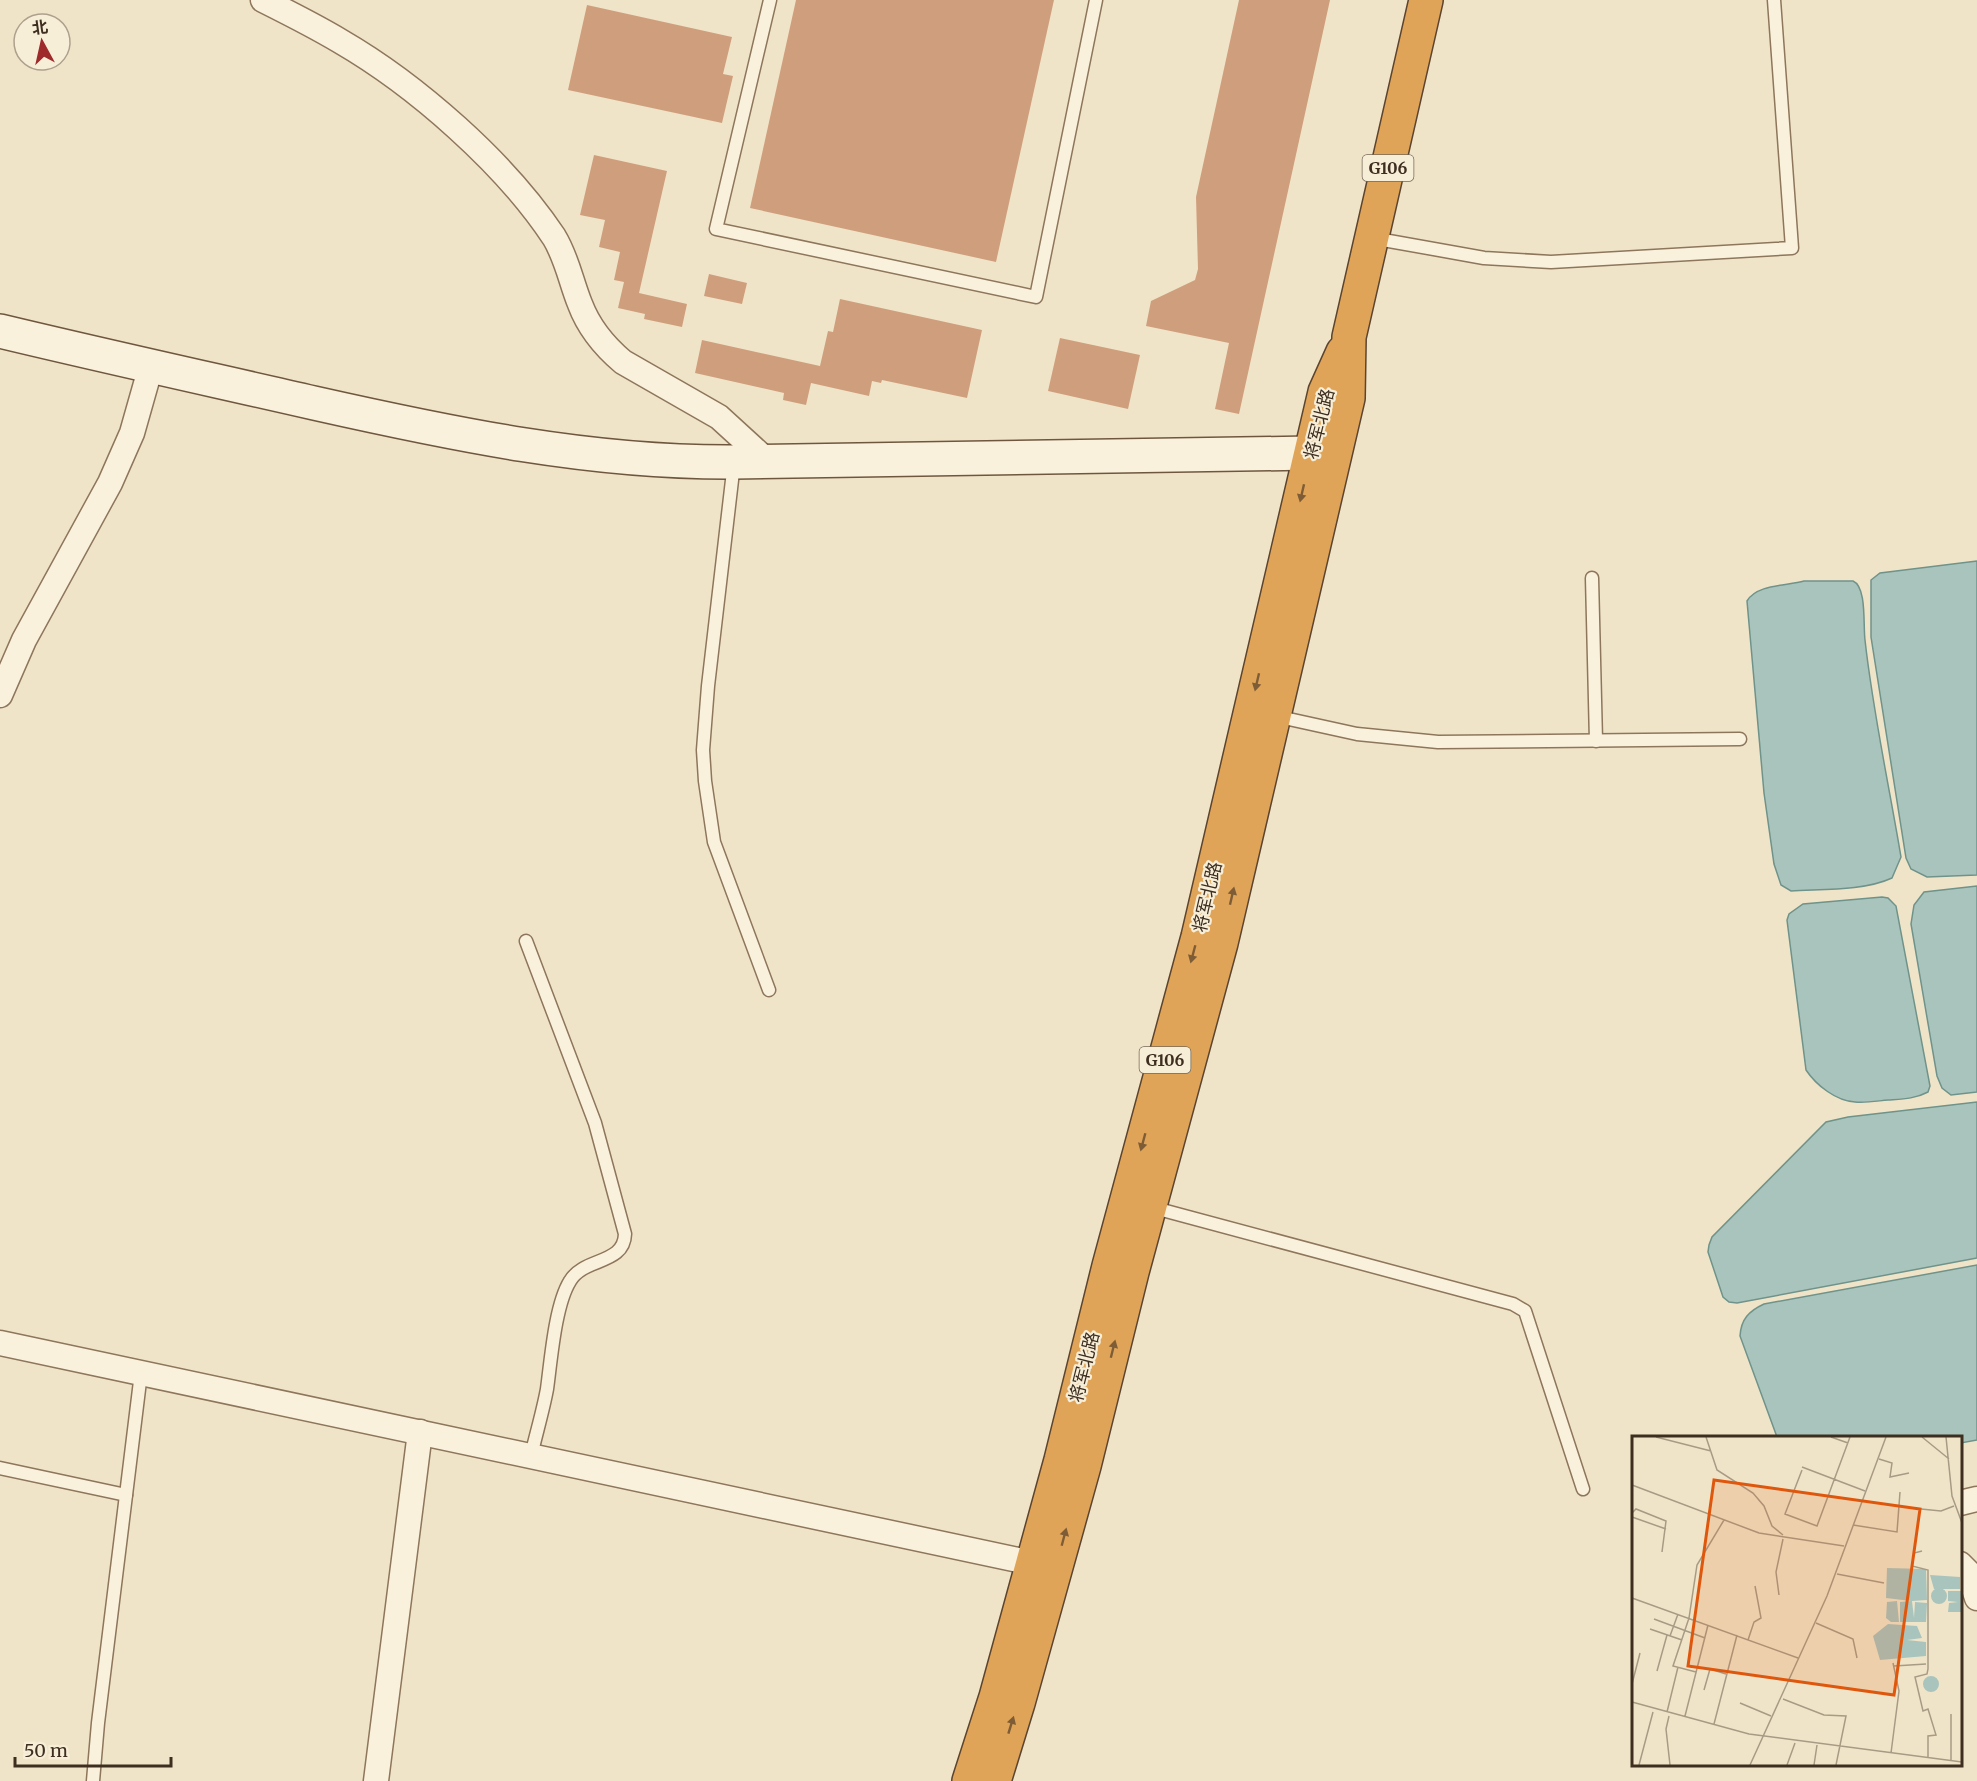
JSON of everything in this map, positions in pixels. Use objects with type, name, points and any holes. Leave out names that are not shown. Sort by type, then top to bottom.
[{"type":"highway","name":"G106","points":[[1350,337],[1426,0]]},
{"type":"highway","name":"将军北路","points":[[969,1781],[996,1697],[1061,1460],[1112,1255],[1198,937],[1325,392],[1350,337]]},
{"type":"highway","name":"将军北路","points":[[994,1781],[1084,1466],[1150,1206],[1221,943],[1348,398],[1350,337]]},
{"type":"main road","points":[[0,332],[441,431],[495,441],[655,461],[734,462],[1311,453]]},
{"type":"street","points":[[263,0],[341,41],[359,53],[429,104],[469,139],[507,176],[554,237],[570,270],[586,318],[611,352],[623,362],[719,417],[766,460]]},
{"type":"street","points":[[0,695],[24,640],[110,483],[132,433],[151,366]]},
{"type":"street","points":[[0,1343],[1032,1563]]},
{"type":"street","points":[[376,1781],[420,1432]]},
{"type":"street","points":[[1962,1503],[1977,1499]]},
{"type":"street","points":[[1962,1566],[1969,1574],[1977,1598]]},
{"type":"lane","points":[[770,0],[716,229],[1036,297],[1096,0]]},
{"type":"lane","points":[[1372,238],[1484,258],[1551,262],[1792,248],[1774,0]]},
{"type":"lane","points":[[734,462],[708,686],[703,750],[705,781],[714,842],[769,990]]},
{"type":"lane","points":[[1592,578],[1596,741]]},
{"type":"lane","points":[[1274,716],[1357,734],[1409,741],[1740,739]]},
{"type":"lane","points":[[526,941],[595,1123],[624,1234],[624,1244],[619,1252],[583,1268],[574,1274],[569,1282],[562,1299],[547,1390],[531,1456]]},
{"type":"lane","points":[[1150,1206],[1513,1304],[1525,1311],[1583,1489]]},
{"type":"lane","points":[[93,1781],[98,1723],[141,1373]]},
{"type":"lane","points":[[0,1468],[126,1495]]},
{"type":"water","points":[[1977,561],[1977,875],[1927,877],[1911,869],[1906,858],[1871,637],[1871,580],[1880,573]]},
{"type":"water","points":[[1804,581],[1853,581],[1860,591],[1864,607],[1865,640],[1872,695],[1901,857],[1892,878],[1869,885],[1843,889],[1791,891],[1781,885],[1774,864],[1764,793],[1747,601],[1758,591]]},
{"type":"water","points":[[1977,886],[1977,1092],[1951,1095],[1942,1088],[1937,1076],[1911,924],[1914,905],[1924,892]]},
{"type":"water","points":[[1888,898],[1896,906],[1930,1086],[1928,1092],[1908,1098],[1867,1102],[1848,1101],[1827,1091],[1806,1070],[1787,920],[1789,914],[1803,904]]},
{"type":"water","points":[[1977,1102],[1977,1258],[1737,1303],[1729,1302],[1723,1297],[1708,1252],[1712,1237],[1826,1122],[1848,1117]]},
{"type":"water","points":[[1977,1265],[1977,1440],[1962,1443],[1962,1436],[1777,1436],[1740,1336],[1744,1320],[1764,1304]]},
{"type":"building","points":[[796,0],[1054,0],[996,262],[750,208]]},
{"type":"building","points":[[1239,0],[1330,0],[1239,414],[1215,409],[1229,343],[1146,326],[1151,301],[1195,280],[1198,269],[1196,197]]},
{"type":"building","points":[[587,5],[732,37],[723,74],[733,76],[722,123],[568,90]]},
{"type":"building","points":[[594,155],[667,171],[639,293],[687,304],[682,327],[644,319],[645,314],[618,308],[624,282],[614,280],[620,252],[599,247],[605,220],[580,215]]},
{"type":"building","points":[[709,274],[747,283],[742,304],[704,296]]},
{"type":"building","points":[[840,299],[982,330],[967,398],[882,380],[881,383],[872,381],[869,396],[811,383],[806,405],[783,400],[784,393],[695,373],[702,340],[820,366],[828,331],[833,332]]},
{"type":"building","points":[[1060,338],[1140,355],[1128,409],[1048,391]]}]
